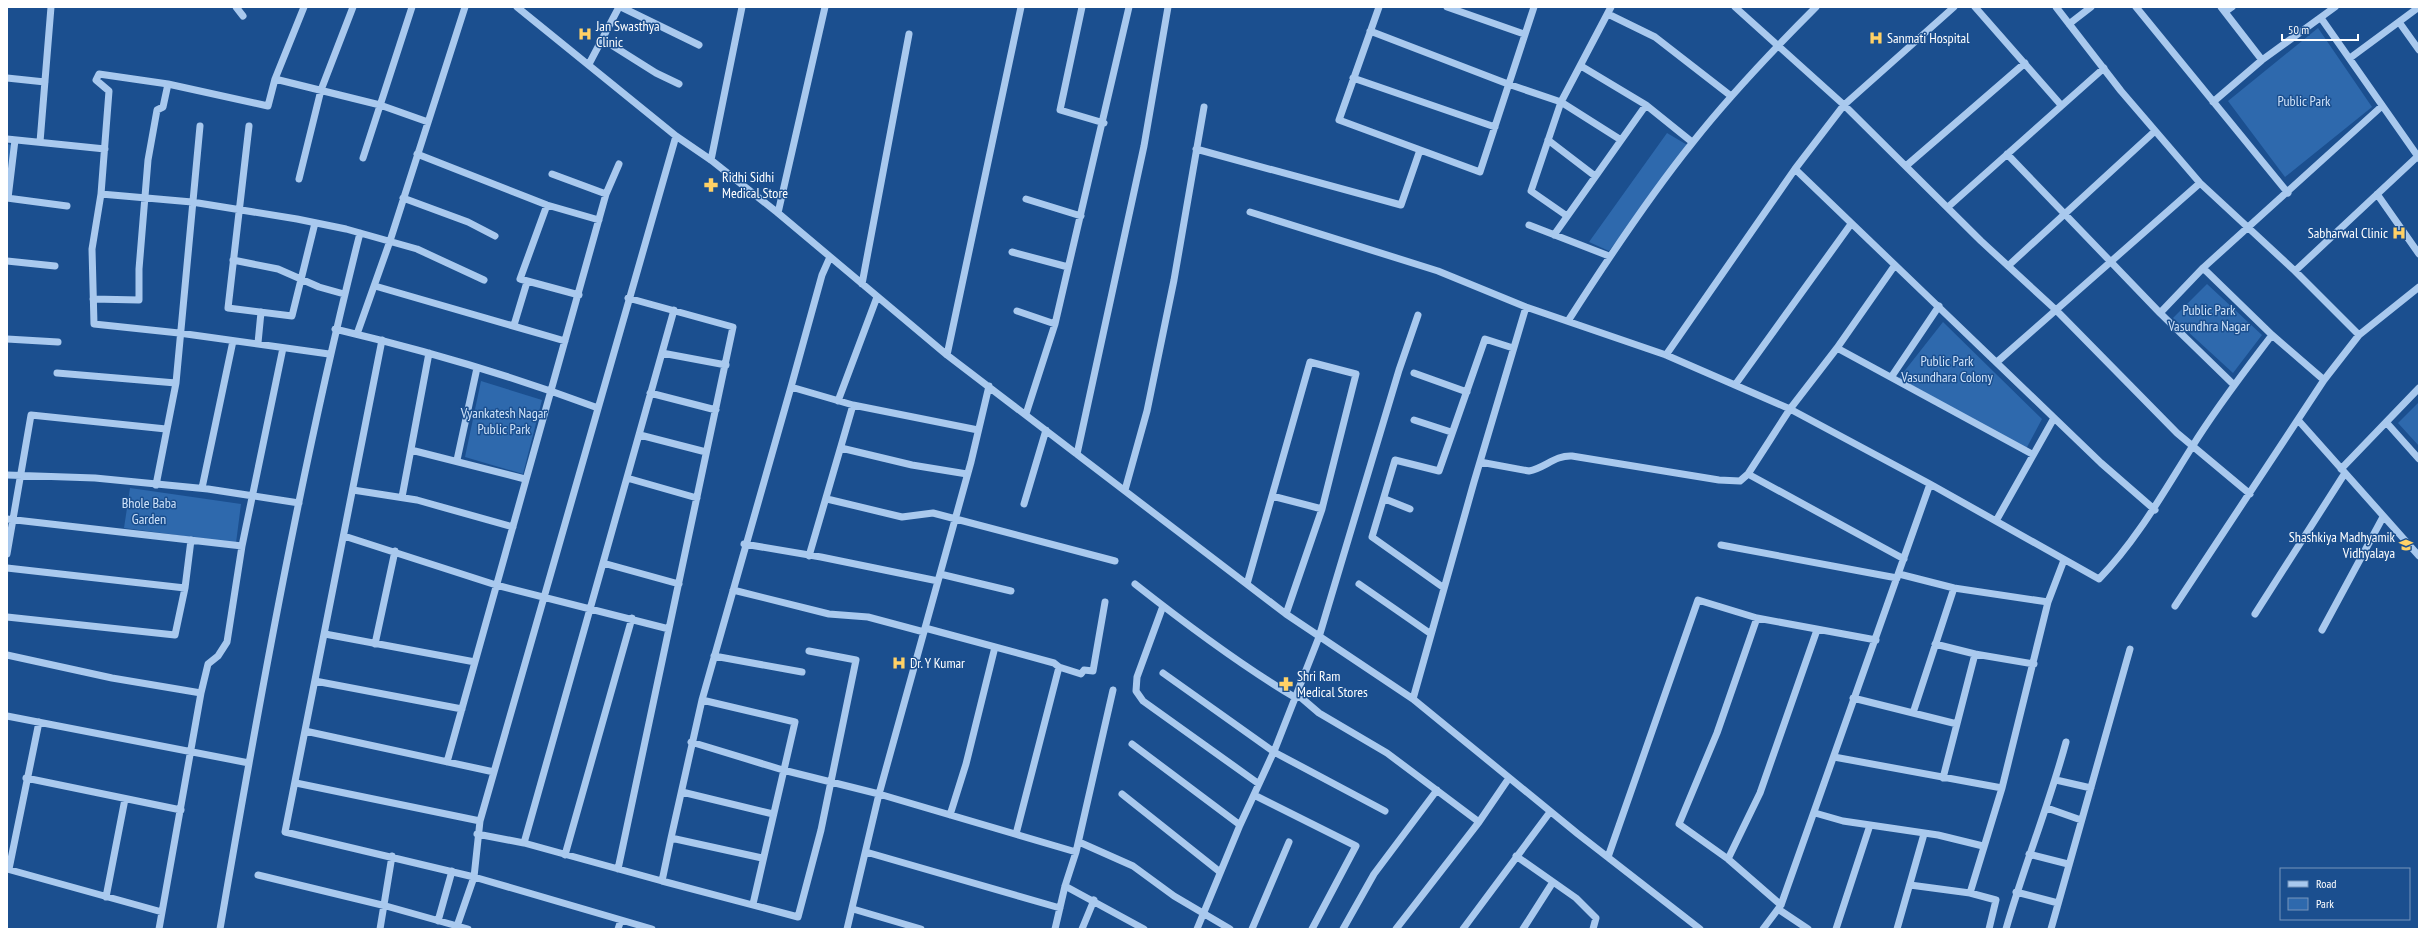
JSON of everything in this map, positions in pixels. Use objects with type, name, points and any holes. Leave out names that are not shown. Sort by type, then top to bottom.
[{"type":"street","points":[[40,142],[51,7]]},
{"type":"street","points":[[236,7],[243,16]]},
{"type":"street","points":[[304,7],[275,79],[268,106],[168,84],[99,74],[96,80],[109,91],[101,194],[92,249],[94,324],[258,343],[282,348],[329,354]]},
{"type":"street","points":[[300,179],[321,90],[352,7]]},
{"type":"street","points":[[363,158],[412,7]]},
{"type":"street","points":[[357,334],[390,241],[465,7]]},
{"type":"street","points":[[517,7],[676,136],[711,160],[778,213],[947,355],[1286,614],[1413,699],[1550,812],[1700,929]]},
{"type":"street","points":[[589,64],[620,7],[699,45]]},
{"type":"street","points":[[711,160],[742,7]]},
{"type":"street","points":[[778,213],[825,7]]},
{"type":"street","points":[[947,355],[1021,7]]},
{"type":"street","points":[[1082,7],[1060,110],[1104,123]]},
{"type":"street","points":[[1026,414],[1055,324],[1104,123],[1129,7]]},
{"type":"street","points":[[1077,454],[1144,146],[1168,7]]},
{"type":"street","points":[[1379,7],[1339,120],[1480,172],[1534,7]]},
{"type":"street","points":[[1447,7],[1524,34]]},
{"type":"street","points":[[1735,7],[1778,44],[1844,105],[2008,266],[2056,310],[2096,354],[2192,447],[2250,494]]},
{"type":"street","points":[[1568,321],[1609,256],[1692,142],[1778,44],[1816,7]]},
{"type":"street","points":[[1666,355],[1795,169],[1844,105],[1954,7]]},
{"type":"street","points":[[1975,7],[2061,105]]},
{"type":"street","points":[[2056,7],[2155,131],[2200,183],[2295,271],[2359,335]]},
{"type":"street","points":[[2069,24],[2090,7]]},
{"type":"street","points":[[2136,7],[2288,193]]},
{"type":"street","points":[[2232,7],[2223,10],[2262,60]]},
{"type":"street","points":[[2213,102],[2262,60],[2335,7]]},
{"type":"street","points":[[2350,58],[2419,7]]},
{"type":"street","points":[[1567,216],[1531,192],[1561,102],[1610,10],[1655,37],[1731,96]]},
{"type":"street","points":[[2295,271],[2418,157],[2321,18]]},
{"type":"street","points":[[2399,22],[2419,50]]},
{"type":"street","points":[[1370,31],[1508,84],[1561,102],[1621,140]]},
{"type":"street","points":[[862,284],[909,34]]},
{"type":"street","points":[[602,39],[679,84]]},
{"type":"street","points":[[1906,166],[2025,63]]},
{"type":"street","points":[[1581,66],[1646,105],[1692,142]]},
{"type":"street","points":[[1948,207],[2104,68]]},
{"type":"street","points":[[7,78],[45,82]]},
{"type":"street","points":[[1353,78],[1495,127]]},
{"type":"street","points":[[275,79],[380,105],[428,122]]},
{"type":"street","points":[[93,299],[139,300],[148,160],[157,110],[162,107],[168,84]]},
{"type":"street","points":[[1554,235],[1646,105]]},
{"type":"street","points":[[2160,313],[2203,268],[2288,193],[2382,106]]},
{"type":"street","points":[[1125,490],[1148,403],[1174,280],[1204,107]]},
{"type":"street","points":[[156,485],[176,383],[179,333],[200,126]]},
{"type":"street","points":[[249,126],[232,260],[228,308],[292,316],[315,223]]},
{"type":"street","points":[[2008,266],[2155,131]]},
{"type":"street","points":[[457,927],[474,877],[477,834],[480,821],[628,298],[676,136]]},
{"type":"street","points":[[7,139],[105,149]]},
{"type":"street","points":[[16,140],[7,198],[67,206]]},
{"type":"street","points":[[1548,140],[1595,176]]},
{"type":"street","points":[[1196,149],[1401,204],[1420,150]]},
{"type":"street","points":[[417,154],[547,205],[599,220]]},
{"type":"street","points":[[2007,154],[2160,313],[2234,385]]},
{"type":"street","points":[[447,762],[525,479],[579,295],[606,194],[618,164]]},
{"type":"street","points":[[1795,169],[1851,224],[1940,306],[2054,418],[2154,510]]},
{"type":"street","points":[[552,174],[606,194]]},
{"type":"street","points":[[1997,362],[2200,183]]},
{"type":"street","points":[[101,194],[192,202],[315,223],[360,233],[417,249],[484,280]]},
{"type":"street","points":[[2377,194],[2419,254]]},
{"type":"street","points":[[403,198],[468,222],[495,236]]},
{"type":"street","points":[[1026,200],[1081,216]]},
{"type":"street","points":[[547,205],[520,279],[579,295]]},
{"type":"street","points":[[1250,212],[1438,271],[1526,308],[1666,355],[1790,409],[1930,484],[2099,580],[2118,560],[2154,510],[2192,447],[2234,385],[2272,335]]},
{"type":"street","points":[[1735,385],[1851,224]]},
{"type":"street","points":[[1529,225],[1609,256]]},
{"type":"street","points":[[220,929],[248,763],[299,503],[329,354],[360,233]]},
{"type":"street","points":[[1012,252],[1068,267]]},
{"type":"street","points":[[662,881],[702,700],[733,590],[744,544],[791,387],[822,275],[830,257]]},
{"type":"street","points":[[232,260],[278,269],[344,294]]},
{"type":"street","points":[[7,261],[55,266]]},
{"type":"street","points":[[1480,462],[1529,471],[1536,470],[1557,458],[1572,456],[1733,482],[1740,481],[1748,474],[1790,409],[1837,348],[1895,265]]},
{"type":"street","points":[[2203,268],[2272,335],[2324,380]]},
{"type":"street","points":[[514,324],[527,282]]},
{"type":"street","points":[[375,286],[514,324],[565,341]]},
{"type":"street","points":[[2175,606],[2324,380],[2359,335],[2419,287]]},
{"type":"street","points":[[838,401],[878,297]]},
{"type":"street","points":[[618,869],[733,327],[628,298]]},
{"type":"street","points":[[1892,376],[1940,306]]},
{"type":"street","points":[[1413,699],[1480,462],[1526,308]]},
{"type":"street","points":[[524,843],[674,310]]},
{"type":"street","points":[[1017,311],[1055,324]]},
{"type":"street","points":[[258,343],[261,312]]},
{"type":"street","points":[[1197,929],[1240,824],[1274,752],[1297,697],[1319,637],[1399,370],[1418,315]]},
{"type":"street","points":[[335,329],[429,353],[551,391],[598,408]]},
{"type":"street","points":[[7,339],[58,342]]},
{"type":"street","points":[[1444,588],[1372,537],[1385,499],[1395,460],[1439,471],[1451,432],[1467,392],[1485,339],[1513,348]]},
{"type":"street","points":[[382,340],[296,783],[285,832],[452,871],[652,929]]},
{"type":"street","points":[[202,488],[219,415],[233,341]]},
{"type":"street","points":[[159,929],[201,693],[208,664],[218,656],[227,642],[242,546],[282,348]]},
{"type":"street","points":[[1837,348],[1892,376],[2032,454]]},
{"type":"street","points":[[402,497],[429,353]]},
{"type":"street","points":[[662,353],[726,365]]},
{"type":"street","points":[[1247,584],[1310,362],[1356,374],[1322,510],[1286,614]]},
{"type":"street","points":[[457,460],[477,368]]},
{"type":"street","points":[[57,373],[176,383]]},
{"type":"street","points":[[1414,373],[1467,392]]},
{"type":"street","points":[[847,929],[879,794],[967,474],[988,386]]},
{"type":"street","points":[[791,387],[853,405],[978,430]]},
{"type":"street","points":[[2255,614],[2343,471],[2386,422],[2419,388]]},
{"type":"street","points":[[650,393],[716,410]]},
{"type":"street","points":[[809,556],[827,499],[853,405]]},
{"type":"street","points":[[7,554],[10,520],[31,415],[166,430]]},
{"type":"street","points":[[1996,521],[2032,454],[2054,418]]},
{"type":"street","points":[[1414,420],[1451,432]]},
{"type":"street","points":[[2298,420],[2419,556]]},
{"type":"street","points":[[2386,422],[2419,458]]},
{"type":"street","points":[[1024,504],[1046,430]]},
{"type":"street","points":[[640,435],[706,452]]},
{"type":"street","points":[[841,448],[912,466],[967,474]]},
{"type":"street","points":[[411,450],[457,460],[525,479]]},
{"type":"street","points":[[7,474],[94,478],[156,485],[202,488],[299,503]]},
{"type":"street","points":[[1748,474],[1904,559]]},
{"type":"street","points":[[627,478],[697,498]]},
{"type":"street","points":[[1763,929],[1780,906],[1834,757],[1853,698],[1876,640],[1930,484]]},
{"type":"street","points":[[353,490],[402,497],[513,527]]},
{"type":"street","points":[[1272,496],[1322,510]]},
{"type":"street","points":[[827,499],[902,517],[915,517],[927,512],[955,518],[1115,561]]},
{"type":"street","points":[[1385,499],[1410,509]]},
{"type":"street","points":[[2322,630],[2383,517]]},
{"type":"street","points":[[10,520],[242,546]]},
{"type":"street","points":[[344,536],[395,551],[496,585],[544,598],[632,618],[669,629]]},
{"type":"street","points":[[7,617],[175,635],[185,588],[191,540]]},
{"type":"street","points":[[744,544],[809,556],[821,556],[1011,591]]},
{"type":"street","points":[[1721,545],[1898,576],[1954,588],[2048,602]]},
{"type":"street","points":[[375,644],[395,551]]},
{"type":"street","points":[[1970,893],[1982,846],[2002,788],[2034,664],[2048,602],[2064,560]]},
{"type":"street","points":[[603,563],[679,584]]},
{"type":"street","points":[[7,568],[185,588]]},
{"type":"street","points":[[1135,584],[1270,683],[1297,697],[1319,713],[1387,753],[1478,822]]},
{"type":"street","points":[[1359,584],[1431,634]]},
{"type":"street","points":[[1913,713],[1954,588]]},
{"type":"street","points":[[733,590],[829,614],[868,618],[925,630],[1054,663],[1059,668],[1081,674],[1084,670],[1093,671],[1105,602]]},
{"type":"street","points":[[1608,857],[1698,600],[1757,618],[1876,640]]},
{"type":"street","points":[[1163,606],[1154,637],[1137,676],[1136,691],[1143,701],[1259,784]]},
{"type":"street","points":[[565,856],[632,618]]},
{"type":"street","points":[[1757,618],[1717,733],[1679,824],[1728,860],[1808,929]]},
{"type":"street","points":[[1728,860],[1760,793],[1816,630]]},
{"type":"street","points":[[325,634],[475,662]]},
{"type":"street","points":[[1935,644],[1975,654],[2034,664]]},
{"type":"street","points":[[950,815],[966,764],[995,647]]},
{"type":"street","points":[[2051,929],[2068,864],[2130,649]]},
{"type":"street","points":[[477,834],[524,843],[565,856],[798,917],[821,830],[856,660],[809,651]]},
{"type":"street","points":[[1943,778],[1975,654]]},
{"type":"street","points":[[7,655],[112,678],[201,693]]},
{"type":"street","points":[[714,656],[802,672]]},
{"type":"street","points":[[1016,834],[1059,668]]},
{"type":"street","points":[[1164,673],[1274,752],[1385,811]]},
{"type":"street","points":[[315,681],[462,708]]},
{"type":"street","points":[[1055,929],[1065,886],[1079,842],[1113,690]]},
{"type":"street","points":[[1853,698],[1957,724]]},
{"type":"street","points":[[702,700],[795,722],[774,814],[762,858],[753,904]]},
{"type":"street","points":[[7,716],[248,763]]},
{"type":"street","points":[[39,722],[8,869],[162,912]]},
{"type":"street","points":[[305,731],[494,772]]},
{"type":"street","points":[[692,742],[783,770],[879,794],[1076,852]]},
{"type":"street","points":[[2006,929],[2016,892],[2056,780],[2066,742]]},
{"type":"street","points":[[1132,744],[1240,824]]},
{"type":"street","points":[[1834,757],[2002,788]]},
{"type":"street","points":[[26,778],[180,810]]},
{"type":"street","points":[[1396,929],[1478,822],[1509,778]]},
{"type":"street","points":[[2056,780],[2091,788]]},
{"type":"street","points":[[296,783],[480,821]]},
{"type":"street","points":[[1342,929],[1374,874],[1437,790]]},
{"type":"street","points":[[682,792],[774,814]]},
{"type":"street","points":[[1122,794],[1220,872]]},
{"type":"street","points":[[1254,795],[1356,846],[1312,929]]},
{"type":"street","points":[[106,897],[125,799]]},
{"type":"street","points":[[2047,808],[2081,820]]},
{"type":"street","points":[[1463,929],[1550,812]]},
{"type":"street","points":[[1814,813],[1843,822],[1924,834],[1938,834],[1982,846]]},
{"type":"street","points":[[1836,929],[1870,825]]},
{"type":"street","points":[[1897,929],[1924,834]]},
{"type":"street","points":[[671,838],[762,858]]},
{"type":"street","points":[[1079,842],[1133,866],[1203,913],[1230,929]]},
{"type":"street","points":[[1252,929],[1289,842]]},
{"type":"street","points":[[866,852],[1060,908]]},
{"type":"street","points":[[2029,854],[2068,864]]},
{"type":"street","points":[[380,929],[386,906],[392,856]]},
{"type":"street","points":[[1516,856],[1576,898],[1596,918],[1593,929]]},
{"type":"street","points":[[438,921],[452,871]]},
{"type":"street","points":[[258,875],[386,906],[468,929]]},
{"type":"street","points":[[1527,927],[1553,882]]},
{"type":"street","points":[[1910,885],[1970,893],[1996,900],[1989,929]]},
{"type":"street","points":[[1065,886],[1094,900],[1140,928]]},
{"type":"street","points":[[2016,892],[2058,903]]},
{"type":"street","points":[[1082,929],[1094,900]]},
{"type":"street","points":[[853,908],[921,929]]},
{"type":"street","points":[[618,929],[621,920]]},
{"type":"green space","name":"Public Park","points":[[2318,28],[2372,107],[2285,177],[2228,101]]},
{"type":"green space","points":[[1667,133],[1689,146],[1609,251],[1589,242]]},
{"type":"green space","points":[[7,144],[12,145],[7,187]]},
{"type":"green space","name":"Public Park Vasundhra Nagar","points":[[2207,284],[2262,335],[2233,373],[2173,318]]},
{"type":"green space","name":"Public Park Vasundhara Colony","points":[[1943,322],[2042,419],[2026,449],[1899,378]]},
{"type":"green space","name":"Vyankatesh Nagar Public Park","points":[[481,381],[542,400],[523,474],[465,457]]},
{"type":"green space","points":[[2419,402],[2419,446],[2398,423]]},
{"type":"green space","name":"Bhole Baba Garden","points":[[130,488],[241,504],[236,543],[124,528]]},
{"type":"place","name":"Jan Swasthya Clinic","points":[[585,34]]},
{"type":"place","name":"Sanmati Hospital","points":[[1876,38]]},
{"type":"place","name":"Ridhi Sidhi Medical Store","points":[[711,185]]},
{"type":"place","name":"Sabharwal Clinic","points":[[2399,233]]},
{"type":"place","name":"Shashkiya Madhyamik Vidhyalaya","points":[[2406,545]]},
{"type":"place","name":"Dr. Y Kumar","points":[[899,663]]},
{"type":"place","name":"Shri Ram Medical Stores","points":[[1286,684]]}]
